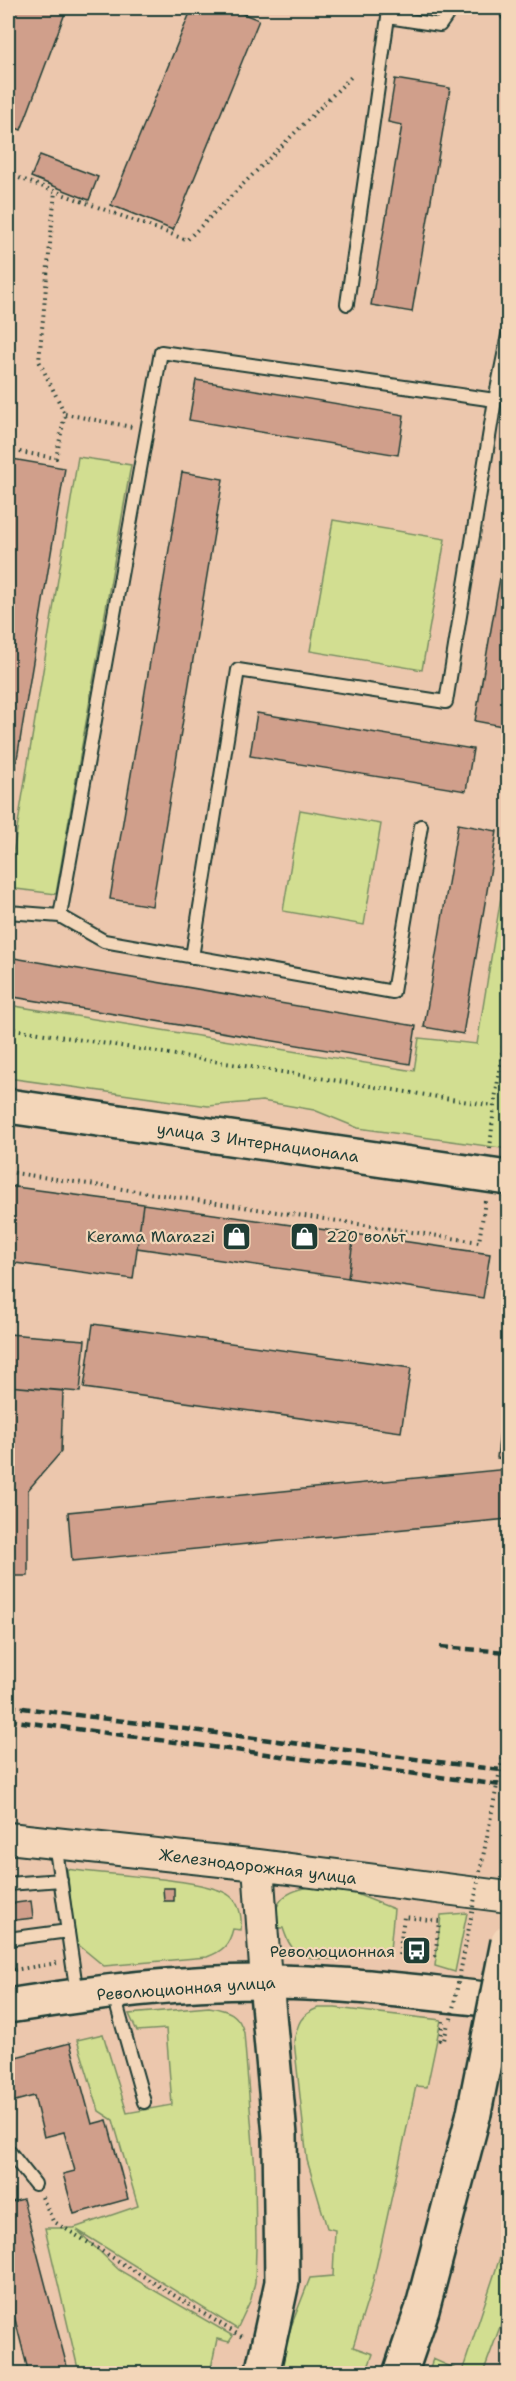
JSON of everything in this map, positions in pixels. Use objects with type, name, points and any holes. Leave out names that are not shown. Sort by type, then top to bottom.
[{"type":"main road","name":"улица 3 Интернационала","points":[[8,1106],[508,1178]]},
{"type":"main road","points":[[400,2373],[422,2310],[474,2113],[508,1942]]},
{"type":"main road","name":"Революционная улица","points":[[8,2006],[77,1995],[206,1983],[266,1982],[321,1984],[508,2001]]},
{"type":"main road","points":[[262,2373],[282,2282],[280,2135],[266,1982]]},
{"type":"street","name":"Железнодорожная улица","points":[[8,1838],[258,1865],[508,1897]]},
{"type":"street","points":[[258,1865],[266,1982]]},
{"type":"lane","points":[[347,304],[388,17],[440,26],[452,8]]},
{"type":"lane","points":[[506,8],[508,15]]},
{"type":"lane","points":[[192,957],[238,670],[446,702],[495,400],[508,335]]},
{"type":"lane","points":[[60,916],[161,352],[495,400]]},
{"type":"lane","points":[[8,912],[60,916],[104,941],[393,992],[421,826]]},
{"type":"lane","points":[[55,1843],[77,1995]]},
{"type":"lane","points":[[8,1884],[61,1880]]},
{"type":"lane","points":[[8,1939],[68,1931]]},
{"type":"lane","points":[[115,1992],[144,2102]]},
{"type":"lane","points":[[8,2150],[35,2184]]},
{"type":"path","points":[[8,174],[187,240],[353,75]]},
{"type":"path","points":[[8,450],[56,458],[65,414],[39,361],[55,191]]},
{"type":"path","points":[[65,414],[147,430]]},
{"type":"path","points":[[8,1028],[494,1106],[508,1016]]},
{"type":"path","points":[[8,1172],[479,1242],[484,1204]]},
{"type":"path","points":[[452,2019],[508,1730]]},
{"type":"path","points":[[399,1955],[404,1917],[439,1921],[435,1959]]},
{"type":"path","points":[[444,2015],[440,2040],[444,2040],[448,2024],[450,2024]]},
{"type":"path","points":[[35,2184],[53,2221],[245,2339]]},
{"type":"green space","points":[[78,457],[131,465],[56,894],[8,888],[8,854],[13,854]]},
{"type":"green space","points":[[333,520],[445,539],[422,670],[310,651]]},
{"type":"green space","points":[[300,810],[381,824],[364,925],[283,911]]},
{"type":"green space","points":[[508,854],[508,1149],[358,1128],[314,1110],[262,1101],[208,1106],[8,1078],[8,1005],[414,1071],[419,1038],[477,1044]]},
{"type":"green space","points":[[67,1869],[178,1881],[218,1890],[230,1896],[236,1903],[241,1916],[241,1930],[233,1929],[225,1947],[207,1957],[104,1966],[75,1942]]},
{"type":"green space","points":[[314,1886],[346,1890],[394,1909],[390,1950],[329,1959],[317,1959],[297,1952],[290,1944],[283,1928],[273,1928],[276,1909],[283,1898],[289,1894]]},
{"type":"green space","points":[[467,1913],[455,1972],[435,1966],[441,1915]]},
{"type":"green space","points":[[209,2007],[232,2014],[239,2021],[244,2033],[255,2170],[255,2282],[251,2299],[237,2329],[77,2230],[119,2270],[233,2336],[229,2342],[217,2339],[210,2373],[79,2373],[45,2228],[74,2228],[138,2206],[113,2120],[99,2111],[77,2040],[103,2034],[127,2113],[172,2105],[166,2029],[137,2031],[129,2014]]},
{"type":"green space","points":[[318,2008],[441,2020],[427,2087],[416,2086],[372,2286],[353,2347],[373,2354],[366,2373],[277,2374],[288,2334],[310,2278],[333,2276],[335,2230],[327,2228],[307,2160],[294,2041],[301,2020]]},
{"type":"green space","points":[[508,2233],[508,2305],[483,2373],[428,2373],[433,2359],[462,2372]]},
{"type":"building","points":[[8,8],[67,8],[21,130],[8,125]]},
{"type":"building","points":[[192,8],[229,8],[259,20],[173,230],[111,205]]},
{"type":"building","points":[[395,79],[450,88],[412,312],[371,305],[402,125],[388,122]]},
{"type":"building","points":[[40,155],[98,177],[89,200],[31,177]]},
{"type":"building","points":[[196,380],[404,415],[398,455],[189,420]]},
{"type":"building","points":[[12,459],[65,468],[11,795],[8,795],[8,485]]},
{"type":"building","points":[[182,472],[223,479],[152,906],[110,899]]},
{"type":"building","points":[[508,532],[508,727],[475,721]]},
{"type":"building","points":[[257,713],[473,749],[466,791],[250,756]]},
{"type":"building","points":[[458,824],[497,831],[463,1034],[424,1027]]},
{"type":"building","points":[[8,957],[416,1026],[410,1064],[8,996]]},
{"type":"building","points":[[8,1186],[143,1204],[133,1279],[8,1262]]},
{"type":"building","points":[[143,1204],[354,1234],[348,1278],[137,1248]]},
{"type":"building","points":[[354,1234],[490,1254],[483,1298],[348,1278]]},
{"type":"building","points":[[93,1324],[411,1368],[401,1432],[84,1388]]},
{"type":"building","points":[[8,1334],[85,1340],[80,1392],[8,1386]]},
{"type":"building","points":[[508,1357],[508,1460],[497,1458]]},
{"type":"building","points":[[8,1386],[63,1391],[61,1452],[28,1490],[28,1576],[8,1576]]},
{"type":"building","points":[[508,1469],[508,1519],[72,1561],[68,1512]]},
{"type":"building","points":[[163,1888],[174,1888],[174,1901],[164,1901]]},
{"type":"building","points":[[31,1901],[33,1918],[8,1921],[8,1904]]},
{"type":"building","points":[[70,2043],[92,2124],[107,2120],[128,2199],[74,2214],[63,2174],[75,2171],[64,2132],[44,2137],[34,2096],[8,2103],[8,2059]]},
{"type":"building","points":[[23,2199],[69,2374],[29,2374],[8,2292],[8,2203]]},
{"type":"railway","points":[[440,1647],[508,1652]]},
{"type":"railway","points":[[8,1706],[508,1771]]},
{"type":"railway","points":[[8,1720],[508,1786]]},
{"type":"place","name":"Kerama Marazzi","points":[[236,1236]]},
{"type":"place","name":"220 вольт","points":[[305,1236]]},
{"type":"place","name":"Революционная","points":[[416,1951]]}]
